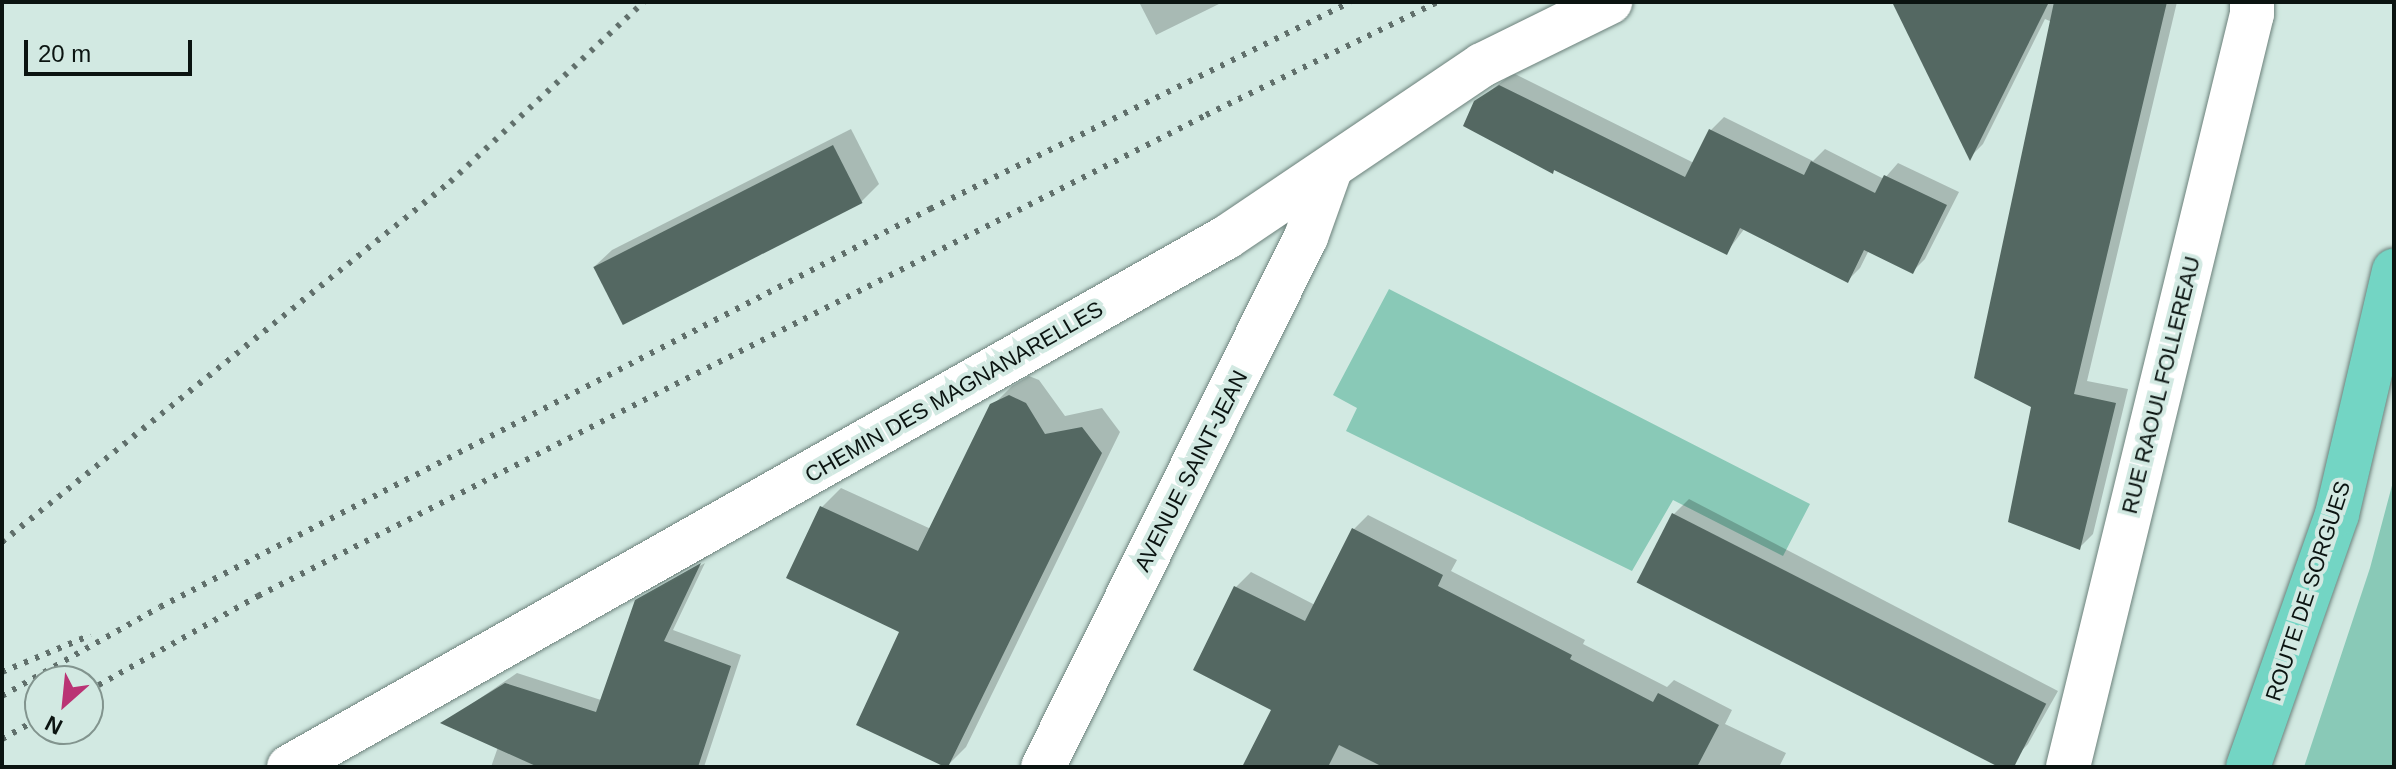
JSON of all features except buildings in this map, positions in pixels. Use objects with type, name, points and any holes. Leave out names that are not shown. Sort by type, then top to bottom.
[{"type":"main road","name":"ROUTE DE SORGUES","points":[[2248,767],[2337,514],[2394,271]]},
{"type":"street","name":"CHEMIN DES MAGNANARELLES","points":[[289,767],[1227,237],[1482,65],[1610,2]]},
{"type":"street","name":"RUE RAOUL FOLLEREAU","points":[[2068,767],[2252,14],[2252,2]]},
{"type":"street","name":"AVENUE SAINT-JEAN","points":[[1043,767],[1300,250],[1330,170]]},
{"type":"green space","points":[[1389,289],[1810,504],[1783,556],[1673,500],[1632,571],[1346,431],[1357,408],[1333,395]]},
{"type":"green space","points":[[2394,478],[2394,767],[2304,767],[2370,568]]},
{"type":"railway","points":[[2,542],[450,182],[644,2]]},
{"type":"railway","points":[[2,696],[160,607],[930,209],[1350,2]]},
{"type":"railway","points":[[104,682],[258,596],[1206,115],[1438,2]]},
{"type":"railway","points":[[2,672],[91,635]]},
{"type":"railway","points":[[2,739],[24,727]]}]
